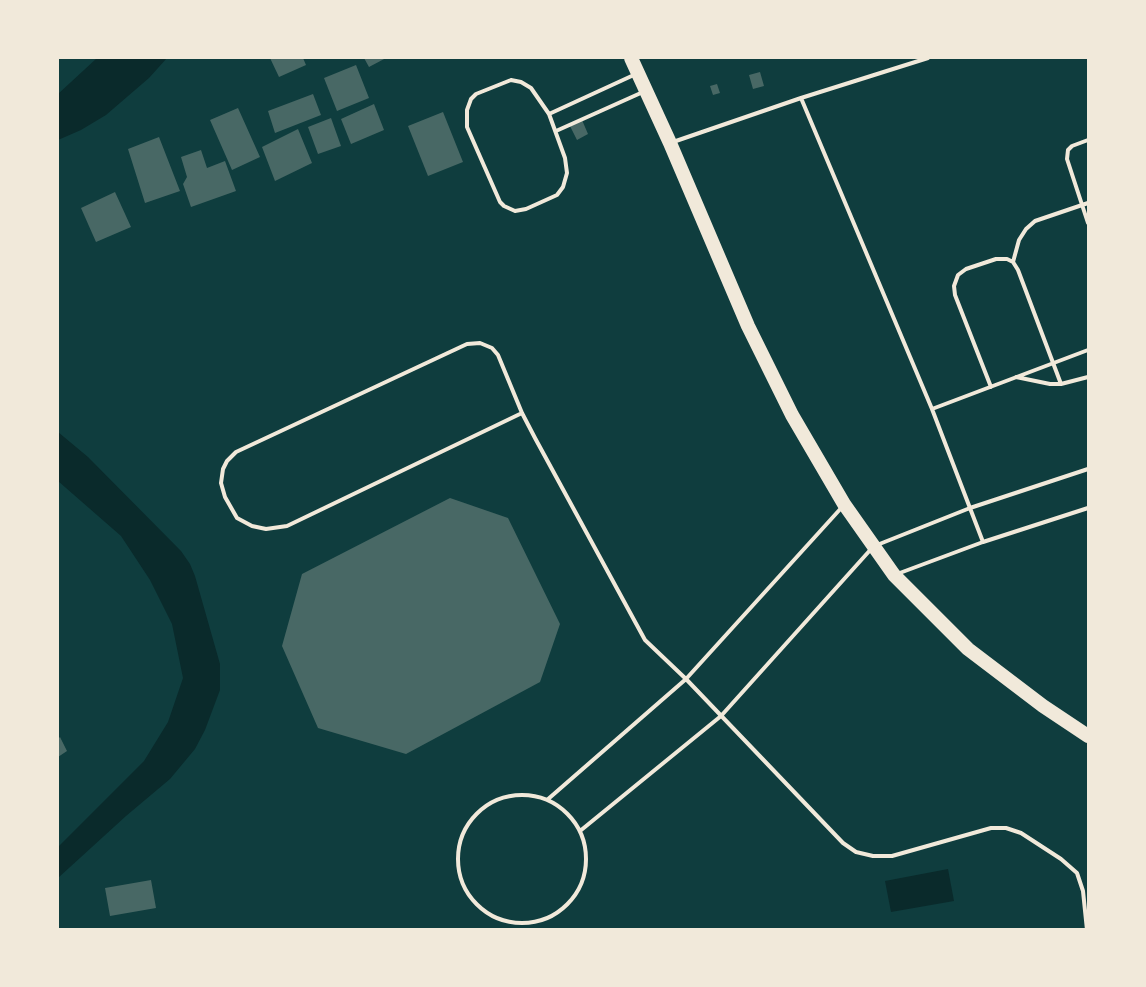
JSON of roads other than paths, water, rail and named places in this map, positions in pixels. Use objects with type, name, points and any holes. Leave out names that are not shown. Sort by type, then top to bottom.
[{"type":"highway","points":[[631,58],[670,143],[748,326],[792,415],[844,504],[894,575],[968,649],[1043,706],[1088,736]]},
{"type":"lane","points":[[670,143],[801,98],[928,58]]},
{"type":"lane","points":[[549,114],[638,73]]},
{"type":"lane","points":[[511,80],[521,82],[531,88],[549,114],[565,158],[567,173],[563,187],[557,195],[526,209],[515,211],[500,202],[467,127],[467,110],[471,99],[476,94],[511,80]]},
{"type":"lane","points":[[556,131],[645,91]]},
{"type":"lane","points":[[801,98],[932,409],[984,542]]},
{"type":"lane","points":[[1088,140],[1072,146],[1068,150],[1067,159],[1088,223]]},
{"type":"lane","points":[[1013,262],[1019,240],[1026,229],[1035,221],[1088,203]]},
{"type":"lane","points":[[991,387],[955,295],[954,286],[958,275],[966,269],[996,259],[1007,259],[1013,262],[1018,270],[1061,384]]},
{"type":"lane","points":[[522,413],[287,526],[266,528],[252,526],[237,518],[225,497],[221,483],[222,470],[227,461],[236,452],[466,344],[480,343],[492,348],[498,355],[522,413],[645,640],[686,679],[843,844],[856,852],[872,856],[892,856],[991,828],[1006,828],[1021,833],[1061,858],[1077,873],[1083,891],[1087,930]]},
{"type":"lane","points":[[932,409],[1088,350]]},
{"type":"lane","points":[[1016,377],[1050,384],[1061,384],[1088,377]]},
{"type":"lane","points":[[580,831],[721,716],[874,546],[970,508],[1088,469]]},
{"type":"lane","points":[[547,800],[686,679],[844,504]]},
{"type":"lane","points":[[894,575],[984,542],[1088,508]]},
{"type":"lane","points":[[526,795],[547,800],[566,813],[580,831],[586,850],[585,870],[579,889],[567,905],[551,917],[532,923],[510,922],[490,915],[474,901],[463,883],[458,862],[461,841],[470,821],[486,806],[505,797],[526,795]]},
{"type":"lane","points":[[532,923],[533,930]]},
{"type":"water","points":[[97,58],[167,58],[149,78],[106,115],[81,130],[58,140],[58,94]]},
{"type":"water","points":[[58,432],[88,457],[181,551],[190,564],[220,664],[220,690],[205,730],[195,749],[170,779],[58,878],[58,847],[144,761],[168,722],[183,678],[172,624],[150,580],[121,536],[58,481]]},
{"type":"water","points":[[948,869],[954,901],[891,912],[885,881]]}]
